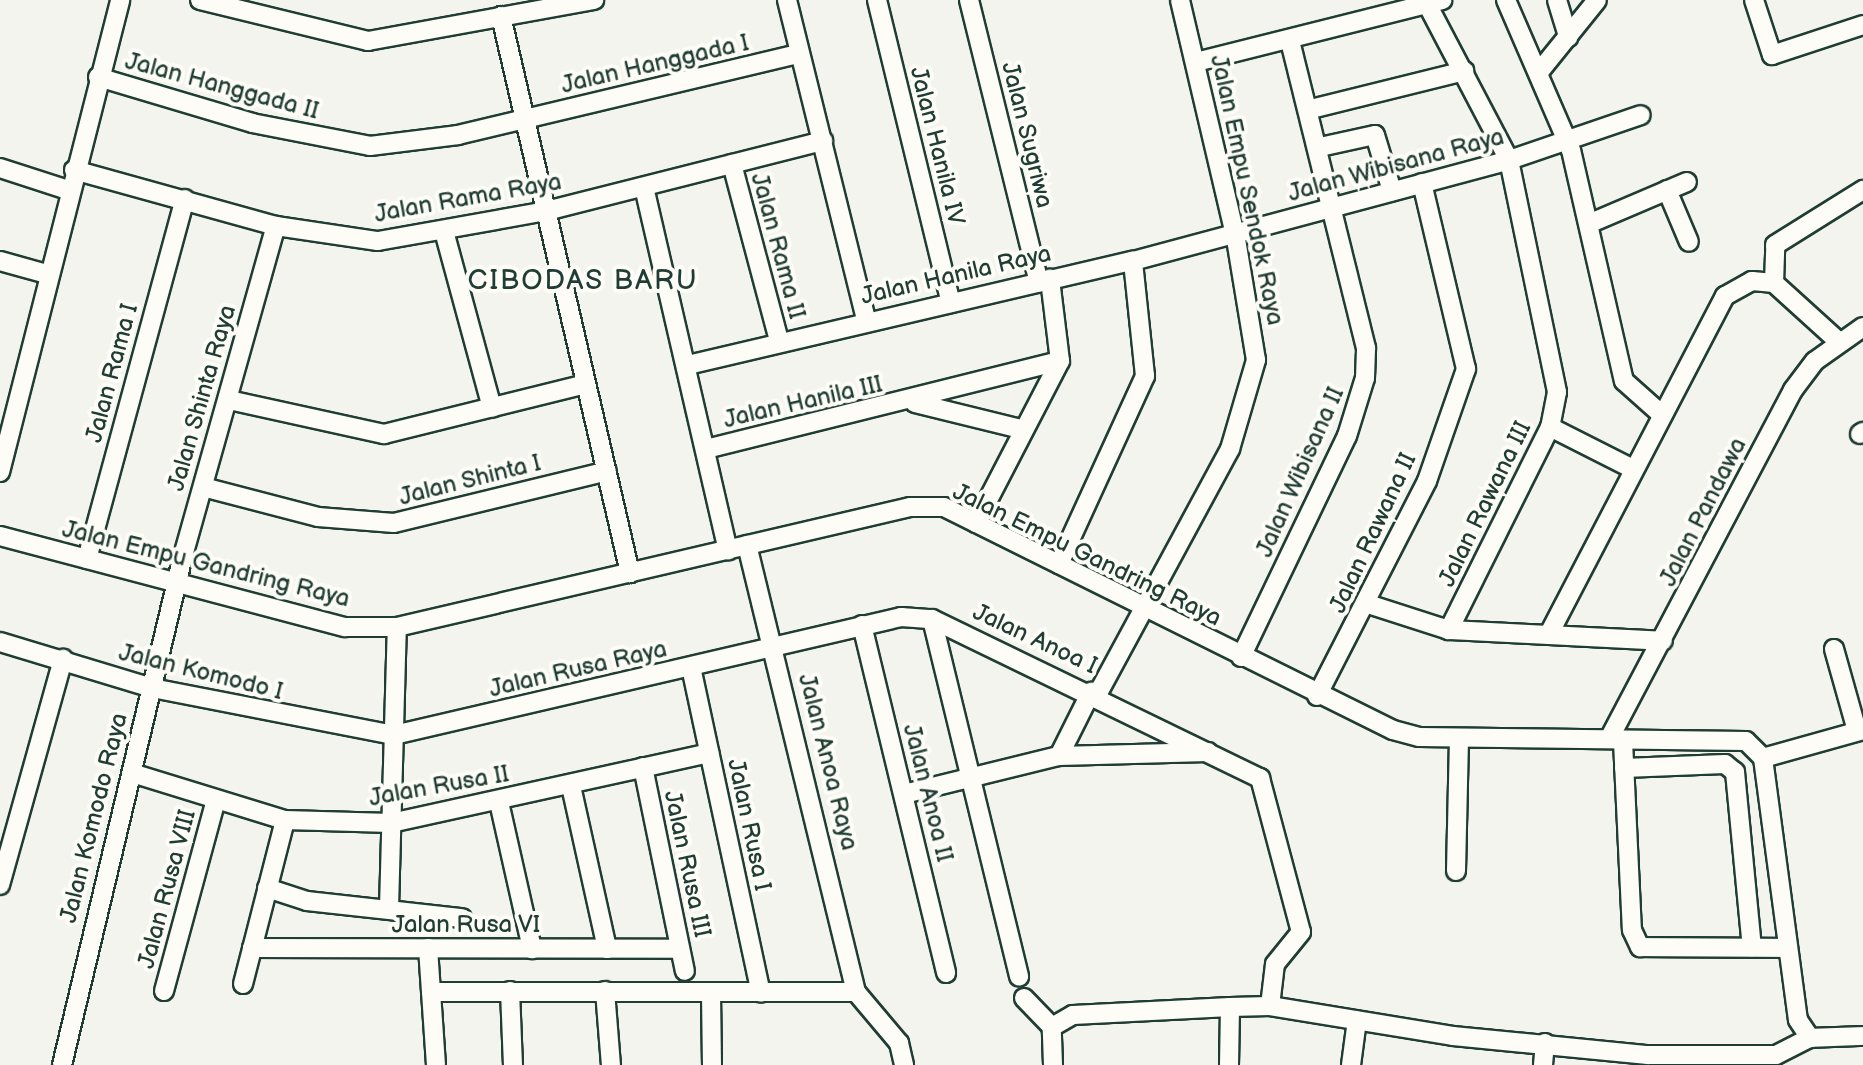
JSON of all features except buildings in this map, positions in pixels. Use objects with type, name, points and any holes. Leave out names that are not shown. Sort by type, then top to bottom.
[{"type":"street","points":[[0,472],[68,190],[120,0]]},
{"type":"street","points":[[200,0],[240,6],[368,41],[594,0]]},
{"type":"street","points":[[787,0],[866,320]]},
{"type":"street","name":"Jalan Hanila IV","points":[[877,0],[951,303]]},
{"type":"street","name":"Jalan Sugriwa","points":[[969,0],[1044,280],[1060,361]]},
{"type":"street","name":"Jalan Empu Sendok Raya","points":[[1059,756],[1146,607],[1230,449],[1252,385],[1256,332],[1180,0]]},
{"type":"street","points":[[1506,0],[1568,142],[1593,222],[1624,381],[1661,414]]},
{"type":"street","points":[[1557,0],[1568,37]]},
{"type":"street","points":[[1539,72],[1597,0]]},
{"type":"street","points":[[1754,0],[1772,55],[1863,25]]},
{"type":"street","points":[[1196,62],[1290,41],[1431,1]]},
{"type":"street","name":"Jalan Rawana III","points":[[1431,1],[1509,160],[1555,369],[1550,427],[1449,630]]},
{"type":"street","points":[[501,16],[522,120],[630,573]]},
{"type":"street","name":"Jalan Wibisana II","points":[[1241,657],[1347,436],[1365,378],[1366,348],[1311,109],[1290,41]]},
{"type":"street","name":"Jalan Hanggada I","points":[[522,120],[799,54]]},
{"type":"street","points":[[1311,109],[1464,71]]},
{"type":"street","name":"Jalan Hanggada II","points":[[98,77],[252,123],[370,146],[522,120]]},
{"type":"street","name":"Jalan Wibisana Raya","points":[[1235,232],[1509,160],[1641,115]]},
{"type":"street","points":[[1320,147],[1375,135],[1392,191]]},
{"type":"street","name":"Jalan Rama Raya","points":[[74,170],[276,226],[378,241],[546,211],[823,141]]},
{"type":"street","name":"Jalan Rama II","points":[[732,164],[779,341]]},
{"type":"street","points":[[0,168],[68,190]]},
{"type":"street","points":[[1593,222],[1687,182]]},
{"type":"street","name":"Jalan Rawana II","points":[[1317,696],[1368,604],[1461,387],[1464,348],[1422,183]]},
{"type":"street","points":[[644,187],[688,365],[728,550]]},
{"type":"street","points":[[1667,190],[1689,242]]},
{"type":"street","points":[[1774,283],[1775,245],[1863,190]]},
{"type":"street","name":"Jalan Rama I","points":[[87,559],[185,199]]},
{"type":"street","name":"Jalan Shinta Raya","points":[[176,583],[276,226]]},
{"type":"street","points":[[444,231],[492,408]]},
{"type":"street","name":"Jalan Hanila Raya","points":[[688,365],[866,320],[1133,261],[1235,232]]},
{"type":"street","points":[[0,261],[47,274]]},
{"type":"street","points":[[1059,564],[1145,376],[1133,261]]},
{"type":"street","points":[[1550,632],[1725,296],[1752,281],[1774,283],[1838,341]]},
{"type":"street","name":"Jalan Pandawa","points":[[1616,740],[1663,641],[1793,390],[1838,341],[1863,327]]},
{"type":"street","points":[[976,523],[1021,429],[1060,361]]},
{"type":"street","name":"Jalan Hanila III","points":[[706,449],[911,402],[1060,361]]},
{"type":"street","points":[[229,400],[384,434],[586,384]]},
{"type":"street","name":"Jalan Hanila III","points":[[911,402],[1021,429]]},
{"type":"street","points":[[1550,427],[1633,469]]},
{"type":"street","name":"Jalan Shinta I","points":[[203,487],[318,517],[394,523],[607,471]]},
{"type":"street","name":"Jalan Empu Gandring Raya","points":[[0,536],[345,627],[397,627],[910,507],[944,507],[1317,696],[1393,730],[1459,738],[1746,741],[1763,758]]},
{"type":"street","name":"Jalan Anoa Raya","points":[[747,545],[856,992]]},
{"type":"street","name":"Jalan Komodo Raya","points":[[62,1065],[176,583]]},
{"type":"street","points":[[1368,604],[1449,630],[1550,632],[1663,641]]},
{"type":"street","points":[[932,619],[1019,977]]},
{"type":"street","name":"Jalan Anoa I","points":[[773,645],[862,625],[932,619],[1094,693],[1260,778],[1301,932],[1298,944],[1275,964],[1270,1006]]},
{"type":"street","name":"Jalan Anoa II","points":[[862,625],[946,973]]},
{"type":"street","points":[[389,908],[397,627]]},
{"type":"street","name":"Jalan Komodo I","points":[[0,642],[152,688],[394,735]]},
{"type":"street","name":"Jalan Rusa Raya","points":[[394,735],[691,667],[773,645]]},
{"type":"street","points":[[1810,1038],[1794,1009],[1763,758],[1860,731],[1834,649]]},
{"type":"street","points":[[0,885],[3,860],[63,659]]},
{"type":"street","name":"Jalan Rusa I","points":[[691,667],[761,993]]},
{"type":"street","points":[[1456,871],[1459,738]]},
{"type":"street","points":[[1616,740],[1624,768],[1632,930],[1640,947],[1787,948]]},
{"type":"street","points":[[904,794],[969,773],[1059,756],[1214,752]]},
{"type":"street","name":"Jalan Rusa II","points":[[132,773],[285,820],[391,823],[499,802],[709,753]]},
{"type":"street","points":[[1624,768],[1725,764],[1735,772],[1752,947]]},
{"type":"street","name":"Jalan Rusa III","points":[[643,767],[685,971]]},
{"type":"street","points":[[571,786],[607,949]]},
{"type":"street","name":"Jalan Rusa VIII","points":[[164,991],[216,800]]},
{"type":"street","points":[[499,802],[532,949]]},
{"type":"street","points":[[243,984],[285,820]]},
{"type":"street","points":[[267,888],[307,901],[462,918]]},
{"type":"street","name":"Jalan Rusa VI","points":[[252,948],[680,949]]},
{"type":"street","points":[[428,948],[436,1065]]},
{"type":"street","points":[[510,991],[513,1065]]},
{"type":"street","points":[[605,991],[611,1065]]},
{"type":"street","points":[[431,992],[856,992],[899,1043],[904,1065]]},
{"type":"street","points":[[711,994],[712,1065]]},
{"type":"street","points":[[1024,998],[1052,1027],[1053,1065]]},
{"type":"street","points":[[1052,1027],[1073,1015],[1270,1006],[1545,1043],[1734,1062],[1776,1055],[1810,1038],[1863,1036]]},
{"type":"street","points":[[1229,1065],[1230,1007]]},
{"type":"street","points":[[1351,1065],[1357,1020]]},
{"type":"street","points":[[1543,1065],[1545,1043]]},
{"type":"district","name":"CIBODAS BARU","points":[[583,281]]}]
